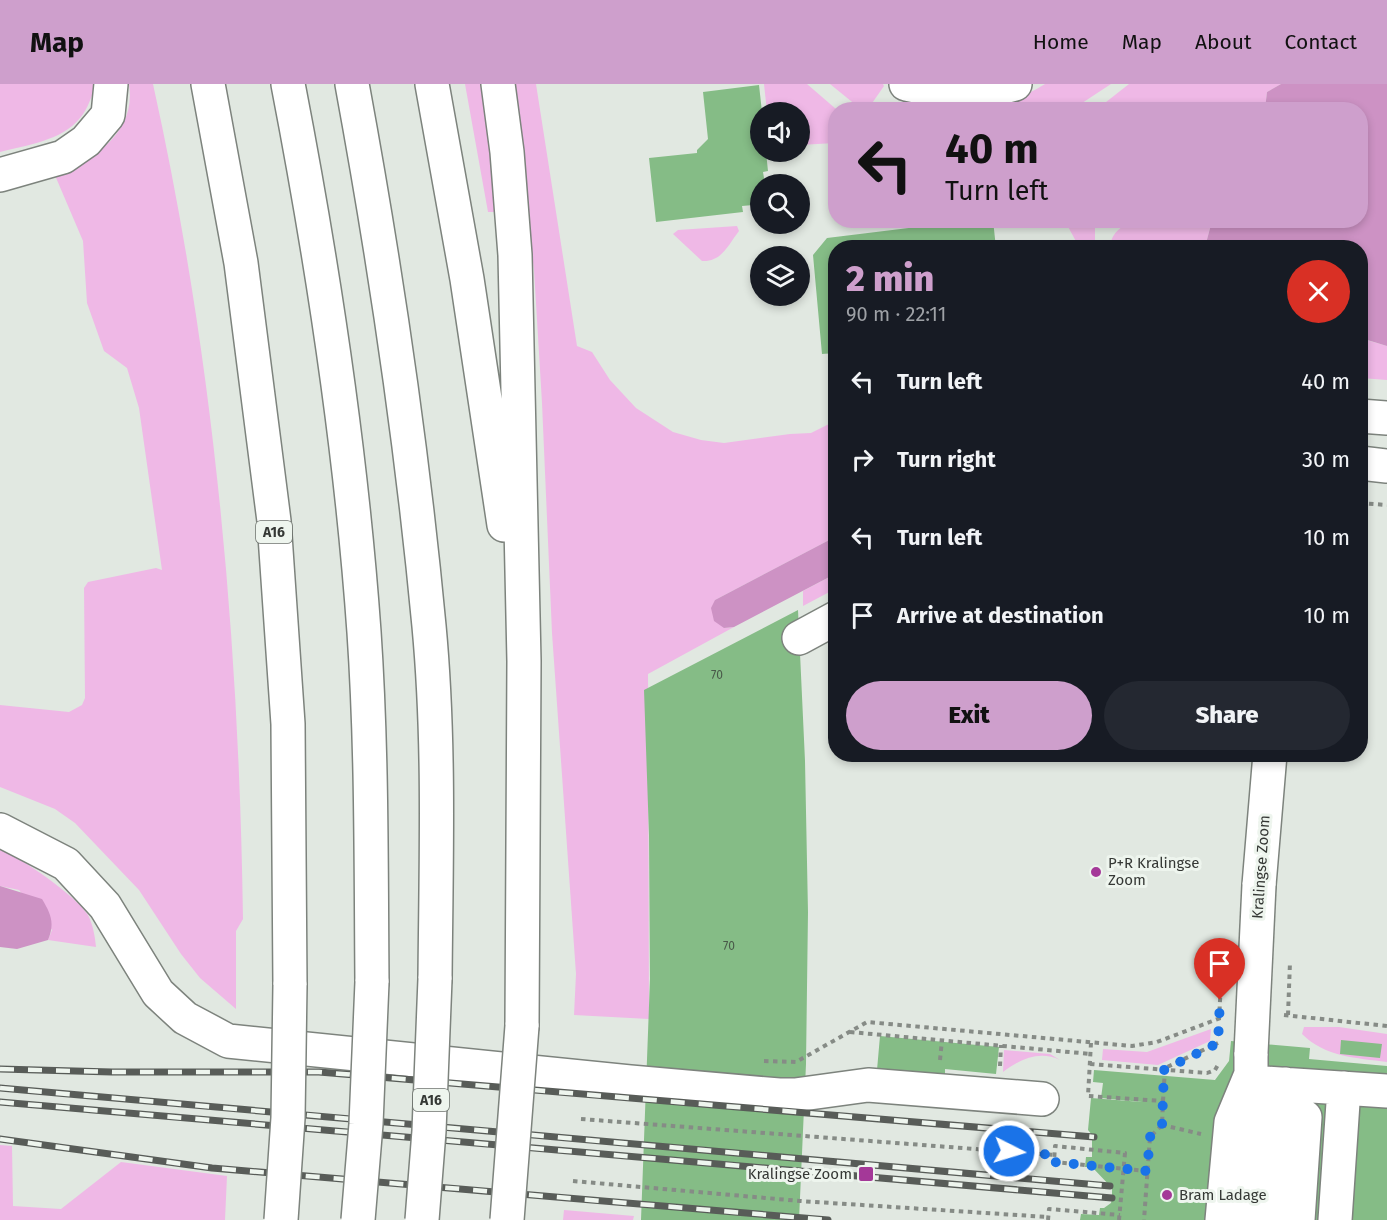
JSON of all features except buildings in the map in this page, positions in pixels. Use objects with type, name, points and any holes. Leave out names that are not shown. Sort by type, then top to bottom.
[{"type":"main road","points":[[0,175],[63,157],[86,141],[108,115],[111,84]]},
{"type":"main road","name":"A16","points":[[208,84],[241,263],[273,521],[288,724],[290,985],[288,1118],[281,1220]]},
{"type":"main road","points":[[288,84],[312,206],[342,414],[364,634],[371,807],[372,982],[366,1124],[358,1220]]},
{"type":"main road","name":"A16","points":[[351,84],[378,231],[404,411],[429,627],[436,801],[435,979],[429,1131],[422,1220]]},
{"type":"main road","points":[[432,84],[467,279],[524,661]]},
{"type":"main road","points":[[498,84],[507,152],[515,255],[524,661],[524,976],[507,1220]]},
{"type":"main road","points":[[906,84],[938,91],[977,94],[1015,84]]},
{"type":"main road","points":[[1368,417],[1387,418]]},
{"type":"main road","points":[[1368,465],[1387,466]]},
{"type":"main road","points":[[828,625],[800,648],[828,642]]},
{"type":"main road","name":"Kralingse Zoom","points":[[1269,762],[1259,885],[1271,1076]]},
{"type":"main road","points":[[0,830],[66,864],[105,906],[158,993],[185,1018],[228,1041],[779,1095],[868,1085],[1042,1099]]},
{"type":"main road","points":[[1271,1076],[1344,1088],[1387,1091]]},
{"type":"main road","points":[[1222,1220],[1232,1122],[1271,1076]]},
{"type":"main road","points":[[1248,1220],[1271,1076]]},
{"type":"main road","points":[[1271,1076],[1273,1220]]},
{"type":"main road","points":[[1271,1076],[1298,1220]]},
{"type":"main road","points":[[1335,1220],[1344,1088]]},
{"type":"path","points":[[1368,504],[1387,505]]},
{"type":"path","points":[[1288,1015],[1290,962]]},
{"type":"path","points":[[1219,1026],[1221,982]]},
{"type":"path","points":[[761,1060],[796,1062],[867,1022],[1091,1043],[1146,1044],[1231,1014]]},
{"type":"path","points":[[1276,1014],[1387,1026]]},
{"type":"path","points":[[850,1032],[1091,1054]]},
{"type":"path","points":[[1219,1035],[1219,1052]]},
{"type":"path","points":[[940,1067],[942,1040]]},
{"type":"path","points":[[1091,1043],[1088,1096],[1163,1101]]},
{"type":"path","points":[[1144,1220],[1150,1137],[1162,1125],[1165,1068],[1218,1043]]},
{"type":"path","points":[[1090,1064],[1207,1073],[1215,1070],[1219,1060]]},
{"type":"path","points":[[581,1119],[1054,1155]]},
{"type":"path","points":[[573,1181],[812,1202],[1048,1219],[1049,1209],[1119,1217],[1124,1170],[1125,1153],[1055,1146],[1054,1162],[1124,1170],[1147,1171]]},
{"type":"shaded area","points":[[0,84],[96,84],[90,102],[80,118],[64,132],[43,141],[0,152]]},
{"type":"shaded area","points":[[129,84],[153,84],[174,187],[207,395],[229,604],[236,709],[243,919],[236,931],[236,1009],[200,978],[181,954],[139,890],[75,823],[55,809],[0,787],[0,705],[69,712],[82,705],[85,698],[84,588],[88,582],[156,568],[162,570],[139,408],[127,368],[104,351],[87,303],[83,241],[54,173],[84,161],[110,142],[126,116],[130,101]]},
{"type":"shaded area","points":[[465,84],[484,84],[497,212],[488,212]]},
{"type":"shaded area","points":[[511,84],[536,84],[577,346],[592,352],[610,380],[636,408],[673,432],[701,440],[724,443],[811,433],[828,424],[828,541],[715,600],[724,628],[734,627],[648,674],[649,1019],[574,1015],[576,974],[552,633],[534,270]]},
{"type":"shaded area","points":[[764,84],[807,84],[828,102],[828,143],[810,144],[810,102],[766,102]]},
{"type":"shaded area","points":[[830,84],[883,84],[884,86],[873,102],[852,102]]},
{"type":"shaded area","points":[[1045,84],[1111,84],[1084,102],[916,102],[949,99],[1002,101],[1025,95]]},
{"type":"shaded area","points":[[1129,84],[1281,84],[1267,92],[1266,102],[1106,102]]},
{"type":"shaded area","points":[[1281,84],[1387,84],[1387,346],[1368,340],[1368,240],[1207,240],[1210,228],[1368,228],[1368,102],[1266,102],[1267,92]]},
{"type":"shaded area","points":[[737,226],[739,231],[728,247],[720,256],[709,261],[702,261],[673,234],[678,230]]},
{"type":"shaded area","points":[[1069,228],[1095,228],[1095,240],[1075,240]]},
{"type":"shaded area","points":[[1210,228],[1207,240],[1112,240],[1120,229]]},
{"type":"shaded area","points":[[1368,340],[1387,346],[1387,380],[1368,379]]},
{"type":"shaded area","points":[[828,541],[828,578],[734,627],[724,628],[714,621],[711,608],[715,600]]},
{"type":"shaded area","points":[[828,578],[828,593],[803,606],[803,591]]},
{"type":"shaded area","points":[[0,850],[21,860],[47,878],[82,907],[91,923],[96,947],[48,940],[52,930],[19,890],[0,886]]},
{"type":"shaded area","points":[[0,886],[42,899],[51,919],[48,940],[17,949],[0,947]]},
{"type":"shaded area","points":[[1304,1027],[1339,1027],[1387,1034],[1387,1062],[1342,1055],[1321,1048],[1302,1034]]},
{"type":"shaded area","points":[[1211,1029],[1210,1041],[1158,1065],[1102,1060],[1103,1049],[1147,1052]]},
{"type":"shaded area","points":[[1004,1050],[1050,1054],[1060,1060],[1045,1056],[1030,1057],[1003,1072]]},
{"type":"shaded area","points":[[0,1145],[12,1146],[13,1206],[61,1209],[121,1162],[227,1176],[225,1220],[0,1220]]},
{"type":"shaded area","points":[[564,1210],[634,1216],[633,1220],[563,1220]]},
{"type":"railway","points":[[0,1069],[112,1072],[319,1072],[1094,1137]]},
{"type":"railway","points":[[0,1088],[1110,1186]]},
{"type":"railway","points":[[0,1102],[1112,1198]]},
{"type":"railway","points":[[0,1139],[212,1168],[828,1220]]},
{"type":"place","name":"P+R Kralingse Zoom","points":[[1096,872]]},
{"type":"place","name":"Kralingse Zoom","points":[[866,1174]]},
{"type":"place","name":"Bram Ladage","points":[[1167,1195]]},
{"type":"route","points":[[1009,1151],[1054,1155],[1054,1162],[1147,1171],[1150,1137],[1162,1125],[1164,1070],[1218,1043],[1220,1000]]}]
